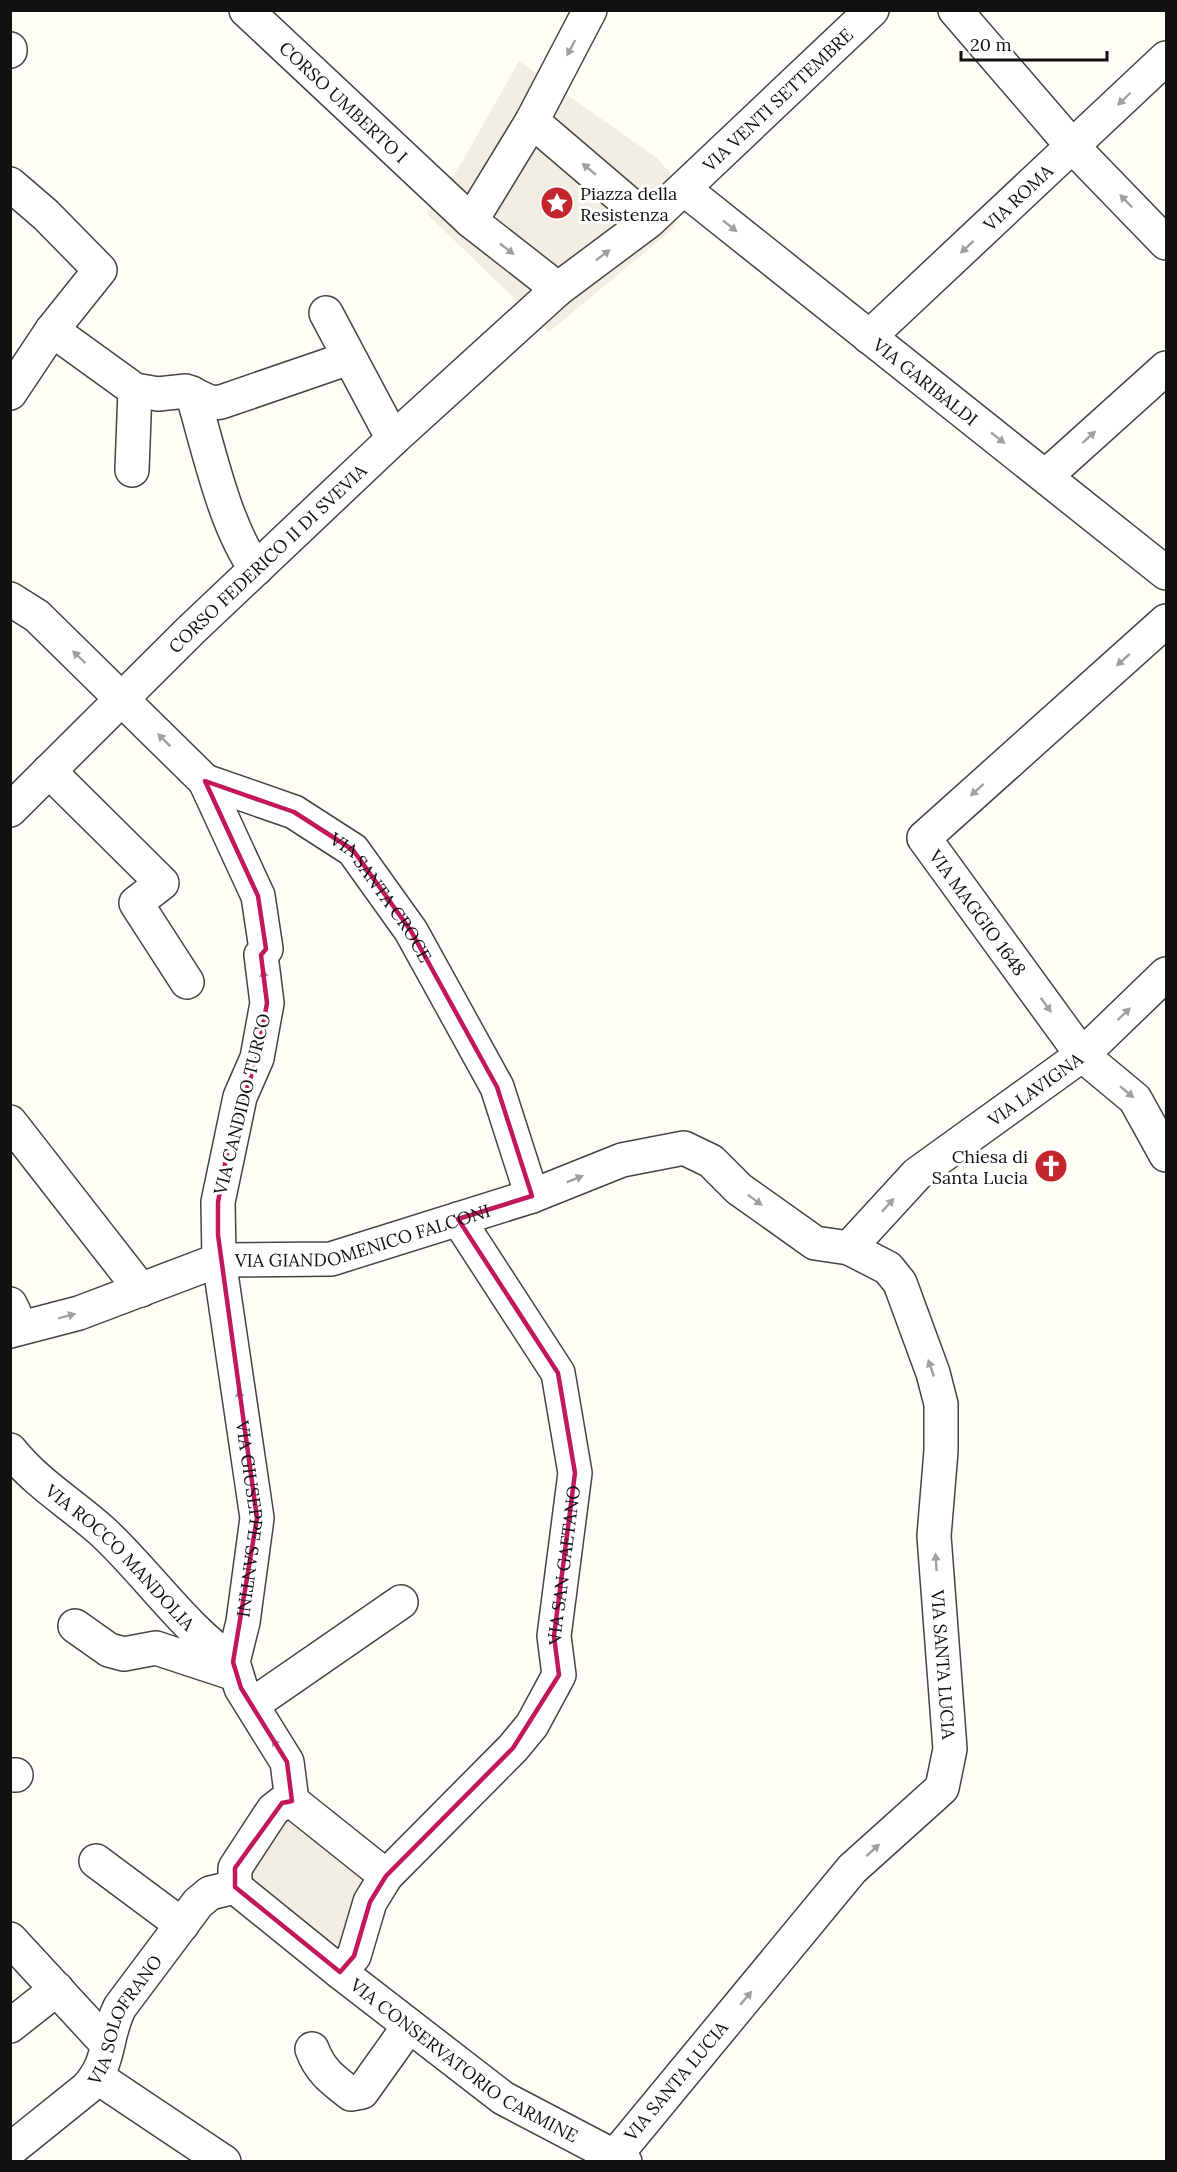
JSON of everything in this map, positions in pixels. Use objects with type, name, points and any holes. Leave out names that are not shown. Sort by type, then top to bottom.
[{"type":"street","name":"CORSO UMBERTO I","points":[[246,10],[471,221]]},
{"type":"street","points":[[532,121],[649,221],[558,289],[471,221],[532,121],[590,10]]},
{"type":"street","name":"VIA VENTI SETTEMBRE","points":[[649,221],[872,10]]},
{"type":"street","points":[[955,10],[1074,148],[1167,243]]},
{"type":"street","name":"VIA ROMA","points":[[869,337],[1074,148],[1167,58]]},
{"type":"street","points":[[10,184],[46,215],[100,270],[52,330],[10,393]]},
{"type":"street","name":"VIA GARIBALDI","points":[[684,189],[1167,573]]},
{"type":"street","name":"CORSO FEDERICO II DI SVEVIA","points":[[10,810],[121,697],[393,439],[558,289]]},
{"type":"street","points":[[326,313],[393,439]]},
{"type":"street","points":[[52,330],[135,390],[158,394],[192,393],[212,403],[221,402],[349,358]]},
{"type":"street","points":[[1046,476],[1167,368]]},
{"type":"street","points":[[132,470],[135,390]]},
{"type":"street","points":[[192,393],[227,506],[245,554],[256,569]]},
{"type":"street","name":"VIA SANTA CROCE","points":[[10,599],[37,616],[205,781],[294,812],[353,850],[411,932],[497,1087],[532,1196]]},
{"type":"street","name":"VIA MAGGIO 1648","points":[[1167,621],[924,838],[1082,1055],[1135,1099],[1167,1155]]},
{"type":"street","points":[[50,771],[162,883],[136,903],[187,982]]},
{"type":"street","name":"VIA CANDIDO TURCO","points":[[205,781],[258,896],[266,949],[261,955],[267,1003],[257,1058],[240,1096],[218,1202],[219,1260]]},
{"type":"street","name":"VIA LAVIGNA","points":[[849,1248],[917,1173],[1082,1055],[1167,974]]},
{"type":"street","points":[[10,1122],[141,1290]]},
{"type":"street","name":"VIA GIANDOMENICO FALCONI","points":[[11,1322],[79,1313],[219,1260],[331,1259],[532,1196],[622,1160],[684,1148],[711,1161]]},
{"type":"street","name":"VIA SANTA LUCIA","points":[[620,2159],[852,1869],[942,1788],[951,1749],[934,1536],[941,1451],[941,1404],[933,1373],[900,1283],[888,1268],[849,1248],[815,1244],[739,1189],[711,1161]]},
{"type":"street","name":"VIA SAN GAETANO","points":[[340,1972],[354,1956],[370,1902],[386,1876],[513,1748],[532,1725],[559,1675],[554,1636],[575,1473],[558,1373],[458,1219]]},
{"type":"street","name":"VIA GIUSEPPE SANTINI","points":[[219,1260],[257,1518],[235,1668]]},
{"type":"street","name":"VIA ROCCO MANDOLIA","points":[[10,1450],[27,1471],[103,1532],[204,1642],[235,1668]]},
{"type":"street","points":[[252,1705],[401,1602]]},
{"type":"street","points":[[75,1626],[109,1650],[124,1654],[156,1648],[235,1668],[241,1688],[287,1762],[292,1801],[386,1876]]},
{"type":"street","points":[[235,1887],[235,1868],[273,1810],[282,1803],[292,1801]]},
{"type":"street","points":[[96,1861],[182,1925]]},
{"type":"street","name":"VIA CONSERVATORIO CARMINE","points":[[235,1887],[340,1972],[503,2098],[620,2159]]},
{"type":"street","name":"VIA SOLOFRANO","points":[[10,2150],[87,2088],[97,2077],[104,2065],[112,2022],[120,2007],[198,1903],[210,1893],[235,1887]]},
{"type":"street","points":[[10,1940],[107,2044]]},
{"type":"street","points":[[10,2026],[57,1989]]},
{"type":"street","points":[[312,2049],[319,2066],[330,2077],[351,2094],[362,2092],[409,2026]]},
{"type":"street","points":[[97,2077],[224,2162]]},
{"type":"highlighted area","points":[[205,781],[294,812],[353,850],[411,931],[497,1087],[532,1196],[458,1219],[558,1373],[575,1473],[554,1636],[559,1675],[513,1748],[386,1876],[370,1902],[354,1956],[340,1972],[235,1887],[235,1868],[282,1803],[292,1801],[287,1762],[241,1688],[233,1662],[257,1518],[218,1235],[218,1202],[229,1143],[257,1058],[267,1003],[261,955],[266,949],[258,896]]},
{"type":"shaded area","name":"Piazza della Resistenza","points":[[519,61],[657,158],[684,189],[674,228],[549,332],[427,214],[462,162]]},
{"type":"shaded area","points":[[273,1810],[386,1876],[340,1972],[235,1868]]},
{"type":"place","name":"Piazza della Resistenza","points":[[557,203]]},
{"type":"place","name":"Chiesa di Santa Lucia","points":[[1051,1166]]}]
